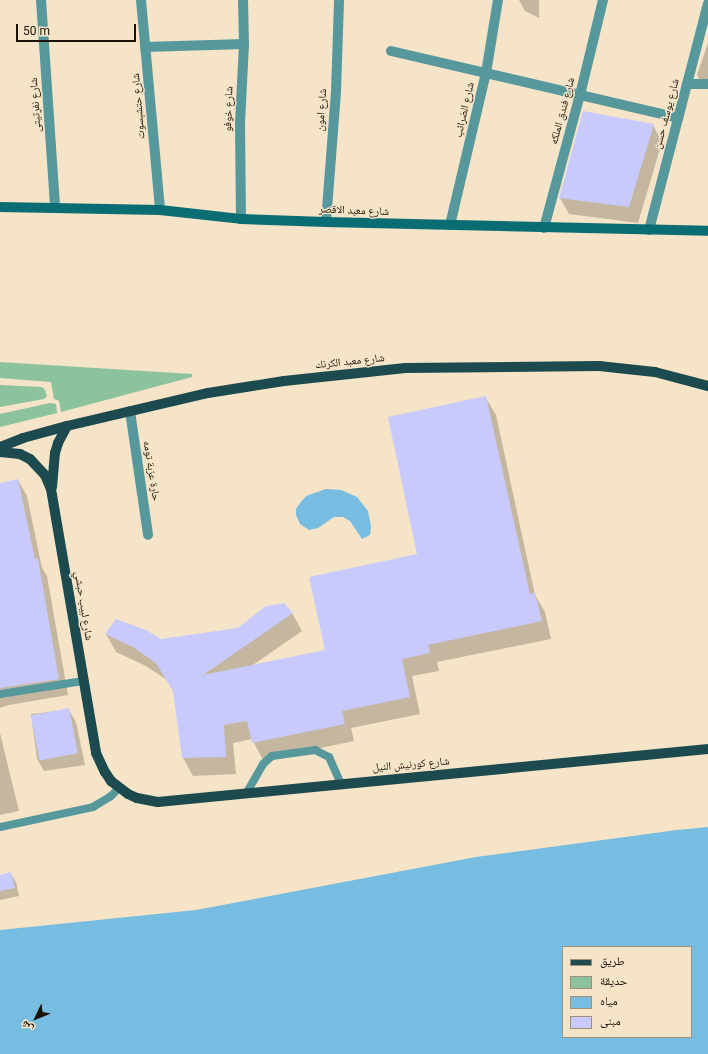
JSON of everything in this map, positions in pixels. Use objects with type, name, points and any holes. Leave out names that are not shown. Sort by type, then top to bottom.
[{"type":"main road","name":"شارع معبد الاقصر","points":[[0,207],[160,210],[241,219],[326,222],[708,231]]},
{"type":"main road","name":"شارع معبد الكرنك","points":[[0,447],[23,438],[66,426],[244,386],[405,368],[599,366],[655,372],[708,386]]},
{"type":"main road","points":[[52,490],[55,453],[66,426]]},
{"type":"main road","name":"شارع لبيب حبشي","points":[[0,452],[20,454],[30,459],[45,475],[52,490],[96,753],[104,772],[119,788]]},
{"type":"main road","name":"شارع كورنيش النيل","points":[[119,788],[137,798],[158,802],[247,792],[708,749]]},
{"type":"street","name":"شارع نفرتيتى","points":[[41,0],[55,208]]},
{"type":"street","name":"شارع حتشبسوت","points":[[141,0],[160,210]]},
{"type":"street","name":"شارع خوفو","points":[[241,219],[240,123],[244,44],[243,0]]},
{"type":"street","name":"شارع امون","points":[[326,222],[336,92],[339,0]]},
{"type":"street","name":"شارع الضرائب","points":[[450,225],[486,73],[498,0]]},
{"type":"street","name":"شارع فندق الملكه","points":[[544,228],[580,95],[603,0]]},
{"type":"street","name":"شارع يوسف حسن","points":[[649,230],[708,4]]},
{"type":"street","points":[[145,47],[244,44]]},
{"type":"street","points":[[391,51],[678,118]]},
{"type":"street","points":[[687,84],[708,84]]},
{"type":"street","name":"حارة عزبة تومه","points":[[130,411],[148,535]]},
{"type":"lane","points":[[0,694],[83,681]]},
{"type":"lane","points":[[247,792],[263,764],[272,756],[315,750],[329,757],[341,784]]},
{"type":"lane","points":[[0,827],[93,807],[111,796],[119,788]]},
{"type":"green space","points":[[0,362],[192,374],[192,377],[61,412],[59,401],[54,399],[51,382],[0,378]]},
{"type":"green space","points":[[0,385],[42,387],[47,396],[44,399],[0,407]]},
{"type":"green space","points":[[50,403],[56,404],[57,413],[0,427],[0,414]]},
{"type":"water","points":[[326,489],[341,490],[357,497],[368,511],[371,526],[370,535],[362,539],[350,521],[343,517],[334,517],[318,528],[309,530],[300,524],[296,515],[296,509],[300,503],[306,496]]},
{"type":"water","points":[[708,827],[708,1054],[0,1054],[0,930],[196,910],[476,857]]},
{"type":"building","points":[[583,111],[654,124],[629,207],[559,198]]},
{"type":"building","points":[[486,396],[530,594],[535,593],[542,621],[428,645],[430,653],[402,659],[410,697],[342,711],[345,724],[252,743],[247,721],[224,725],[226,757],[182,758],[173,691],[156,663],[133,647],[105,634],[116,619],[146,630],[161,639],[238,628],[266,606],[284,603],[293,613],[203,675],[325,650],[309,577],[417,554],[388,417]]},
{"type":"building","points":[[18,479],[35,559],[38,559],[59,679],[0,688],[0,483]]},
{"type":"building","points":[[69,708],[78,753],[39,761],[31,715]]},
{"type":"building","points":[[11,872],[15,888],[0,891],[0,875]]}]
